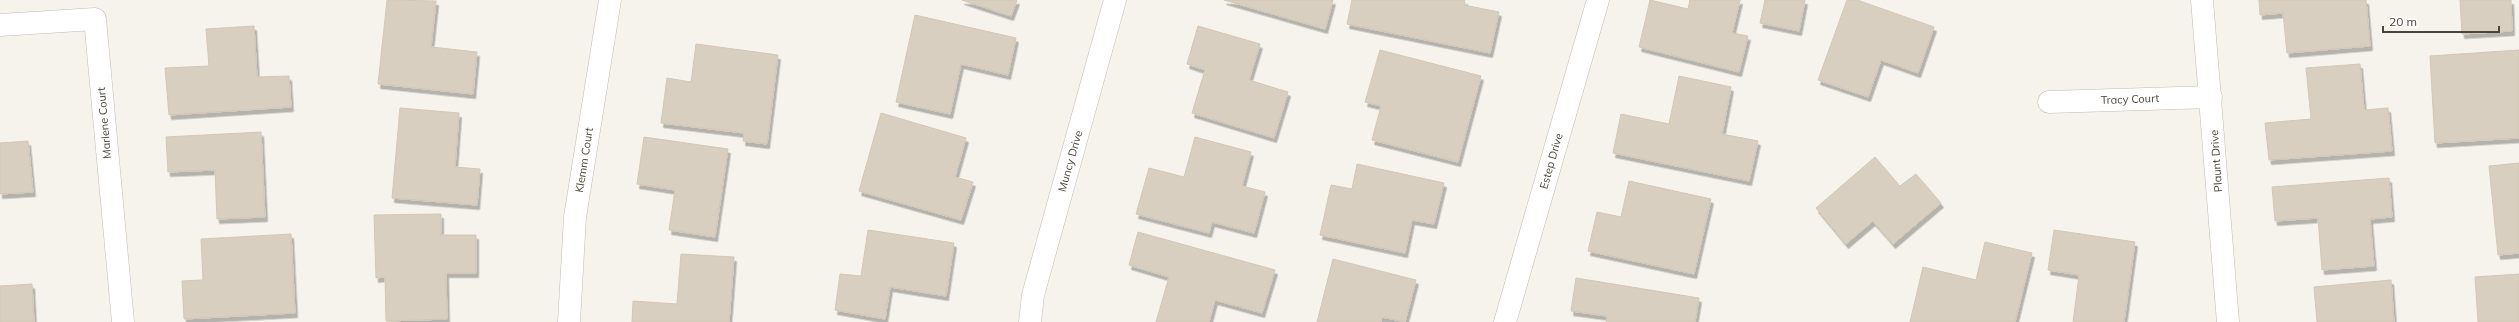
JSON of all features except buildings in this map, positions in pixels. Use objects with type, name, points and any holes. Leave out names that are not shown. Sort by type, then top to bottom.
[{"type":"street","name":"Klemm Court","points":[[569,322],[575,217],[610,0]]},
{"type":"street","name":"Muncy Drive","points":[[1030,322],[1033,295],[1115,0]]},
{"type":"street","name":"Estep Drive","points":[[1505,322],[1598,0]]},
{"type":"street","name":"Plaunt Drive","points":[[2202,0],[2228,322]]},
{"type":"street","name":"Marlene Court","points":[[0,25],[95,19],[122,322]]},
{"type":"street","name":"Tracy Court","points":[[2049,102],[2211,97]]}]
